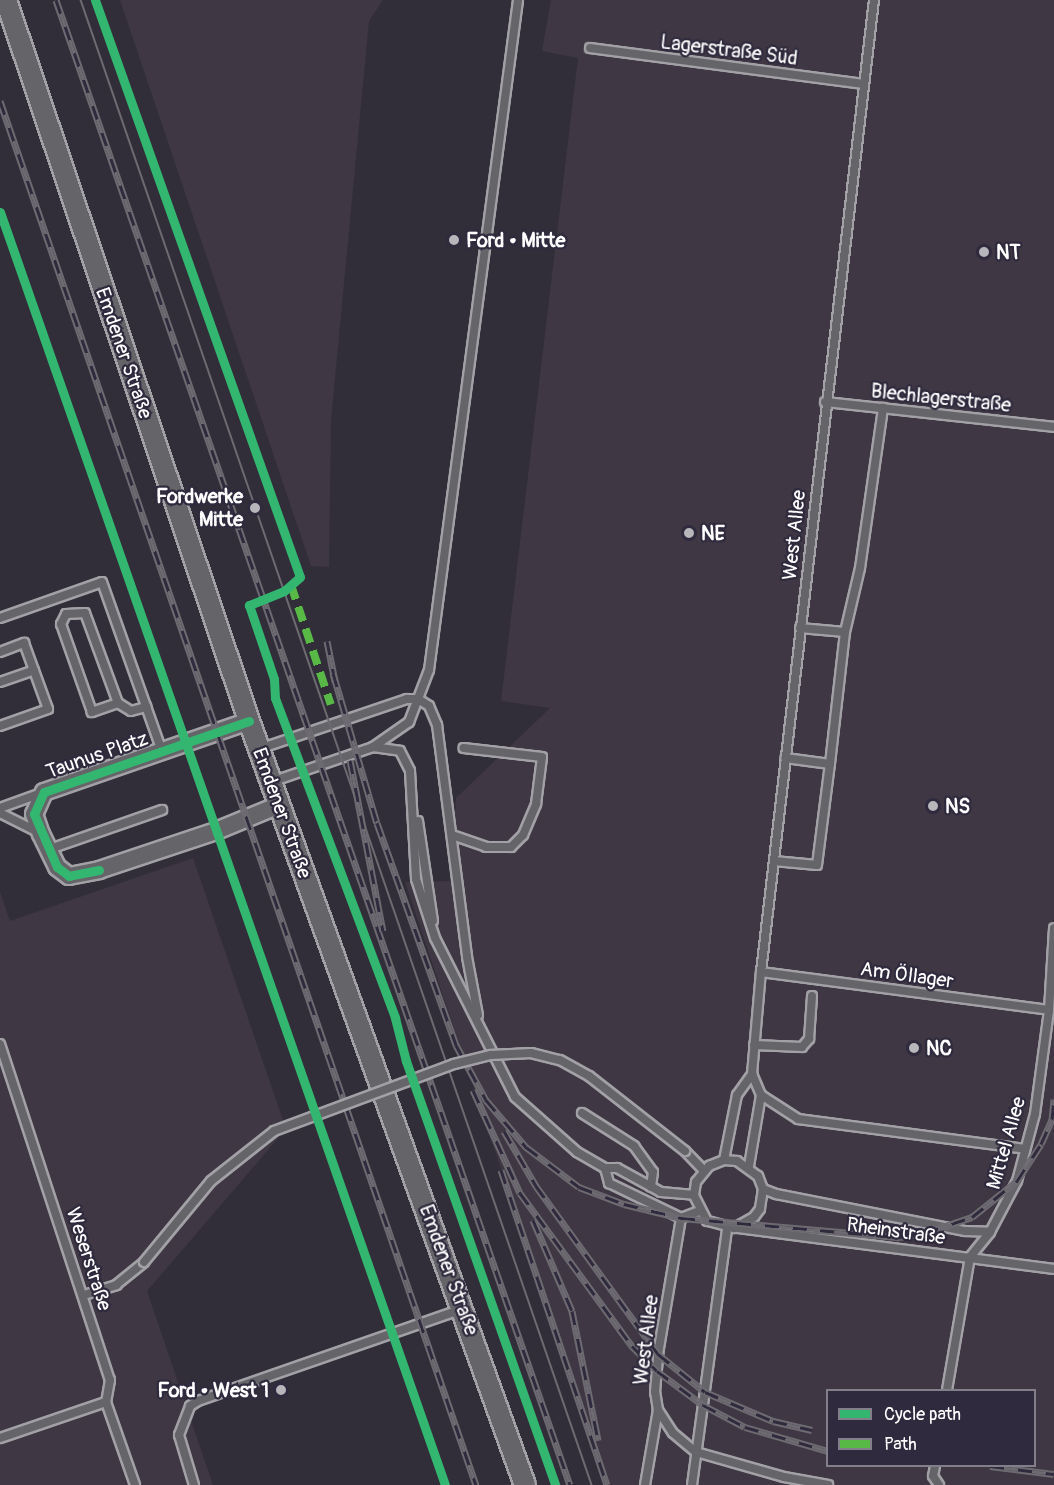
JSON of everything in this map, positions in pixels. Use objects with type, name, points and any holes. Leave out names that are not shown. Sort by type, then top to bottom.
[{"type":"street","name":"Emdener Straße","points":[[6,0],[270,782],[525,1485]]},
{"type":"street","name":"Taunus Platz","points":[[44,842],[34,814],[44,792],[249,721]]},
{"type":"street","points":[[44,842],[69,876],[99,870],[216,831],[279,806]]},
{"type":"lane","points":[[270,782],[373,747],[409,722],[429,670],[518,0]]},
{"type":"lane","name":"West Allee","points":[[761,1095],[752,1074],[761,972],[825,402],[874,0]]},
{"type":"lane","name":"Lagerstraße Süd","points":[[590,48],[864,84]]},
{"type":"lane","name":"Blechlagerstraße","points":[[825,402],[1054,427]]},
{"type":"lane","points":[[774,861],[817,865],[845,632],[883,408]]},
{"type":"lane","points":[[0,618],[102,582],[162,752]]},
{"type":"lane","points":[[118,703],[92,712],[61,624],[66,614],[85,613],[118,703],[131,711],[146,707]]},
{"type":"lane","points":[[800,628],[845,632]]},
{"type":"lane","points":[[0,652],[24,643],[48,709],[0,726]]},
{"type":"lane","points":[[0,682],[34,670]]},
{"type":"lane","points":[[259,749],[408,699],[418,699],[429,706],[437,725],[467,957],[479,1021]]},
{"type":"lane","points":[[373,747],[391,748],[407,759],[413,797],[416,879],[435,938],[454,982],[479,1021],[515,1097],[577,1152],[605,1168],[617,1168],[661,1192],[694,1196]]},
{"type":"lane","points":[[452,835],[486,847],[511,847],[531,819],[538,792],[542,757],[464,747]]},
{"type":"lane","points":[[785,759],[830,764]]},
{"type":"lane","points":[[0,807],[44,792]]},
{"type":"lane","points":[[0,813],[44,842],[162,810]]},
{"type":"lane","name":"Mittel Allee","points":[[947,1389],[970,1257],[990,1232],[1017,1181],[1035,1114],[1049,1010],[1054,928]]},
{"type":"lane","name":"Am Öllager","points":[[761,972],[1049,1010]]},
{"type":"lane","points":[[754,1045],[802,1047],[808,1039],[812,996]]},
{"type":"lane","name":"Weserstraße","points":[[0,1044],[84,1295],[110,1380],[106,1402],[135,1485]]},
{"type":"lane","points":[[84,1295],[116,1285],[131,1276],[211,1181],[274,1131],[454,1064],[491,1055],[531,1053],[560,1060],[588,1076],[685,1151],[704,1171]]},
{"type":"lane","name":"West Allee","points":[[724,1160],[737,1095],[752,1074]]},
{"type":"lane","points":[[749,1166],[724,1160],[704,1171],[694,1196],[699,1211],[707,1221],[731,1228],[754,1217],[760,1209],[763,1189],[749,1166],[761,1095],[798,1119],[1025,1149]]},
{"type":"lane","points":[[582,1113],[634,1146],[653,1172],[651,1187]]},
{"type":"lane","points":[[605,1168],[609,1183],[681,1218],[699,1211]]},
{"type":"lane","points":[[763,1189],[964,1231],[990,1232]]},
{"type":"lane","name":"West Allee","points":[[645,1485],[658,1410],[655,1392],[658,1354],[681,1218]]},
{"type":"lane","points":[[692,1485],[731,1228]]},
{"type":"lane","name":"Rheinstraße","points":[[731,1228],[1054,1269]]},
{"type":"lane","points":[[194,1485],[179,1435],[190,1406],[198,1401],[462,1308]]},
{"type":"lane","points":[[0,1438],[106,1402]]},
{"type":"lane","points":[[658,1410],[673,1433],[696,1452],[783,1481],[828,1485]]},
{"type":"lane","points":[[935,1467],[933,1476],[939,1485]]},
{"type":"shaded area","points":[[120,0],[383,0],[369,21],[331,420],[329,567],[311,566]]},
{"type":"shaded area","points":[[551,0],[1054,0],[1054,1485],[607,1485],[405,882],[450,881],[456,798],[550,708],[501,701],[578,58],[542,51]]},
{"type":"shaded area","points":[[193,858],[286,1129],[147,1291],[213,1485],[0,1485],[0,892],[10,921]]},
{"type":"tram line","points":[[81,0],[592,1485]]},
{"type":"railway","points":[[56,0],[570,1485]]},
{"type":"railway","points":[[0,101],[476,1485]]},
{"type":"railway","points":[[327,641],[335,681]]},
{"type":"railway","points":[[333,673],[377,823],[456,1045],[486,1100],[526,1147],[579,1187],[624,1204],[681,1218],[900,1237],[925,1233],[972,1217],[1017,1181],[1041,1144],[1052,1119],[1054,1099]]},
{"type":"railway","points":[[350,760],[383,931]]},
{"type":"railway","points":[[473,1090],[520,1193],[632,1346],[657,1371],[703,1405],[745,1427],[826,1450]]},
{"type":"railway","points":[[504,1131],[536,1186],[658,1354],[705,1392],[773,1421],[812,1430]]},
{"type":"railway","points":[[501,1170],[607,1485]]},
{"type":"railway","points":[[533,1220],[572,1311],[598,1440]]},
{"type":"railway","points":[[998,1467],[1054,1474]]},
{"type":"marked path","points":[[291,585],[331,705]]},
{"type":"cycle path","points":[[95,0],[300,577],[284,591],[249,605],[274,679],[275,698],[395,1018],[406,1061],[555,1485]]},
{"type":"cycle path","points":[[0,212],[445,1485]]},
{"type":"cycle path","points":[[99,870],[69,876],[57,867],[34,814],[44,792],[249,721]]},
{"type":"place","name":"Ford • Mitte","points":[[454,240]]},
{"type":"place","name":"NT","points":[[984,252]]},
{"type":"place","name":"Fordwerke Mitte","points":[[255,508]]},
{"type":"place","name":"NE","points":[[689,533]]},
{"type":"place","name":"NS","points":[[933,806]]},
{"type":"place","name":"NC","points":[[914,1048]]},
{"type":"place","name":"Ford • West 1","points":[[281,1390]]}]
